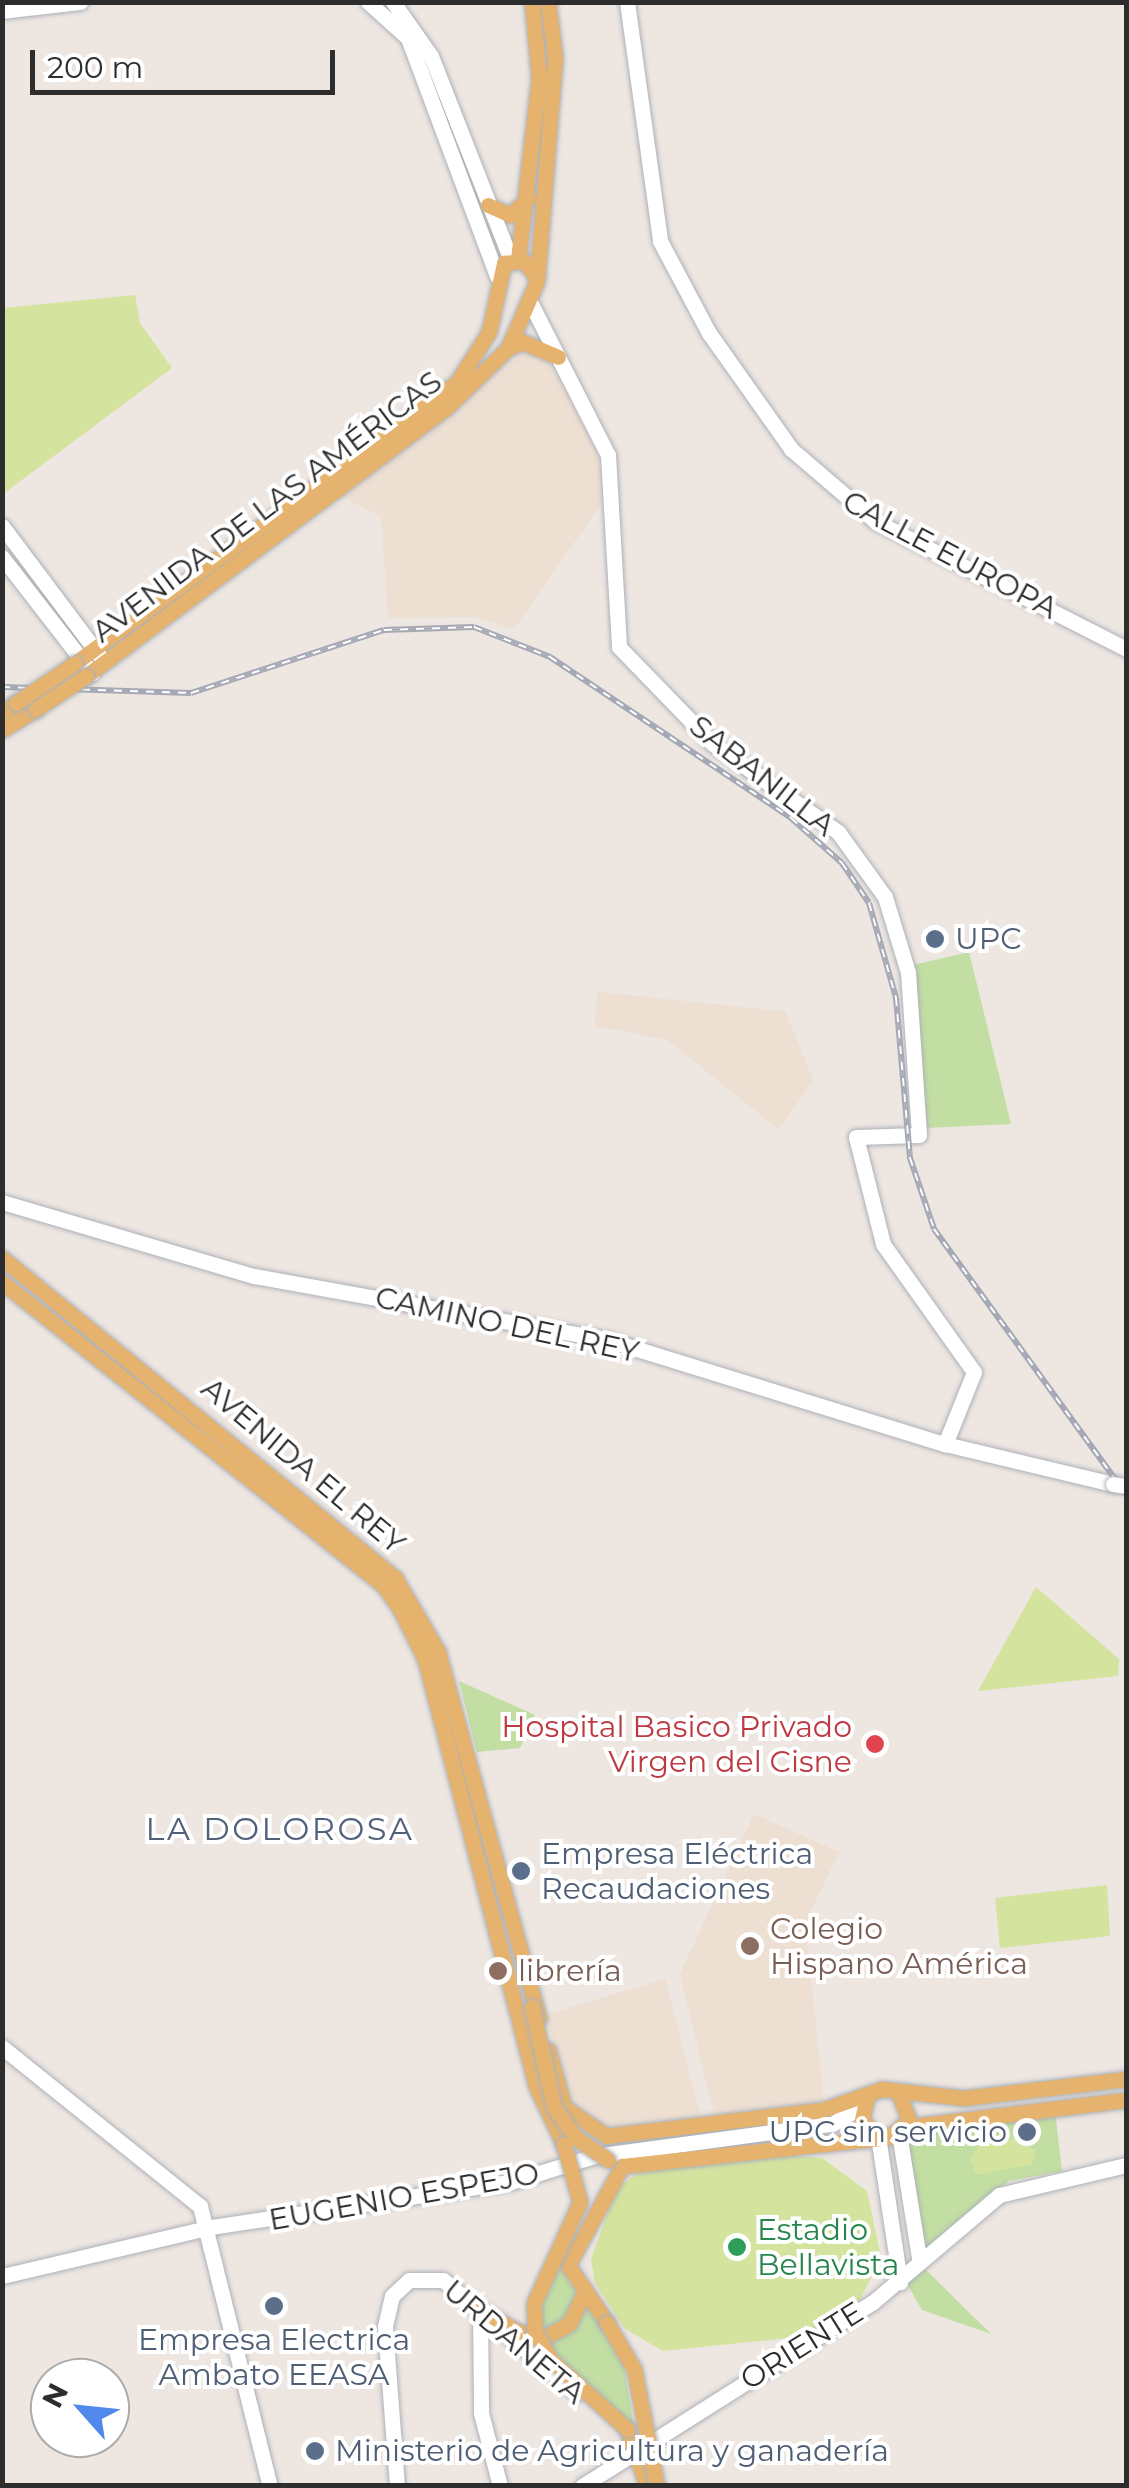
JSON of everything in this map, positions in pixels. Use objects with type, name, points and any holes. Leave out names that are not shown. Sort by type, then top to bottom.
[{"type":"main road","points":[[528,302],[498,282],[514,260],[528,198],[539,78],[532,2]]},
{"type":"main road","points":[[528,302],[555,59],[548,2]]},
{"type":"main road","points":[[488,205],[510,215],[528,198]]},
{"type":"main road","points":[[514,260],[528,302]]},
{"type":"main road","name":"AVENIDA DE LAS AMÉRICAS","points":[[89,659],[457,382],[490,332],[498,282]]},
{"type":"main road","name":"AVENIDA DE LAS AMÉRICAS","points":[[9,708],[89,659],[448,406],[508,348],[528,302]]},
{"type":"main road","points":[[508,348],[523,342],[558,357]]},
{"type":"main road","name":"AVENIDA DE LAS AMÉRICAS","points":[[2,730],[89,674],[89,659]]},
{"type":"main road","name":"AVENIDA EL REY","points":[[2,1258],[357,1542],[412,1602],[438,1652],[532,2007],[576,2122],[635,2138],[865,2101]]},
{"type":"main road","name":"AVENIDA EL REY","points":[[2,1282],[384,1586],[400,1609],[425,1659],[515,2011],[564,2145],[580,2202],[534,2304],[535,2333],[551,2360],[627,2429],[640,2448]]},
{"type":"main road","points":[[532,2007],[554,2106],[575,2137],[615,2163],[642,2156],[876,2135],[1126,2100]]},
{"type":"main road","points":[[876,2135],[865,2101],[898,2092],[964,2098],[1126,2079]]},
{"type":"main road","points":[[898,2092],[908,2104],[902,2130]]},
{"type":"main road","points":[[615,2163],[570,2249],[583,2295],[607,2323],[634,2369],[657,2486]]},
{"type":"main road","points":[[480,2308],[518,2332],[546,2336],[569,2324],[583,2295]]},
{"type":"main road","points":[[640,2448],[647,2486]]},
{"type":"street","points":[[2,12],[80,2]]},
{"type":"street","points":[[368,2],[408,38],[498,282]]},
{"type":"street","points":[[392,2],[431,56],[488,205],[514,260]]},
{"type":"street","name":"CALLE EUROPA","points":[[627,2],[660,241],[709,333],[791,449],[875,521],[1126,649]]},
{"type":"street","name":"SABANILLA","points":[[528,302],[608,455],[619,647],[713,744],[838,832],[885,897],[908,972],[919,1135],[856,1136],[883,1244],[975,1376],[945,1444]]},
{"type":"street","points":[[2,526],[89,659]]},
{"type":"street","points":[[2,557],[89,659]]},
{"type":"street","name":"CAMINO DEL REY","points":[[2,1202],[254,1276],[608,1340],[945,1444],[1122,1485]]},
{"type":"street","points":[[2,2047],[200,2206],[216,2244],[261,2468],[270,2486]]},
{"type":"street","name":"EUGENIO ESPEJO","points":[[2,2276],[211,2227],[510,2182],[615,2152],[832,2124],[865,2101]]},
{"type":"street","points":[[902,2130],[919,2258]]},
{"type":"street","points":[[876,2135],[900,2282]]},
{"type":"street","name":"ORIENTE","points":[[582,2486],[900,2282],[919,2258],[1011,2188],[1126,2165]]},
{"type":"street","name":"URDANETA","points":[[398,2486],[384,2380],[390,2301],[409,2280],[431,2276],[480,2308],[640,2448]]},
{"type":"street","points":[[480,2308],[481,2413],[500,2486]]},
{"type":"street","points":[[258,2486],[261,2468]]},
{"type":"shaded area","points":[[523,351],[547,357],[598,456],[601,504],[514,629],[475,617],[388,618],[381,516],[340,496]]},
{"type":"shaded area","points":[[597,992],[785,1011],[813,1080],[779,1130],[668,1040],[595,1026]]},
{"type":"shaded area","name":"Colegio Hispano América","points":[[754,1814],[839,1852],[805,1923],[824,2101],[715,2119],[680,1974]]},
{"type":"shaded area","points":[[665,1979],[702,2122],[608,2129],[571,2104],[545,2015]]},
{"type":"green space","points":[[135,295],[140,323],[172,368],[3,494],[3,308]]},
{"type":"green space","points":[[969,952],[1011,1124],[926,1128],[913,965]]},
{"type":"green space","points":[[1036,1587],[1119,1659],[1118,1676],[978,1691]]},
{"type":"green space","points":[[459,1681],[535,1715],[520,1748],[477,1752]]},
{"type":"green space","points":[[1107,1885],[1110,1936],[1000,1948],[995,1898]]},
{"type":"green space","points":[[1055,2111],[1062,2171],[1009,2181],[924,2249],[905,2133]]},
{"type":"green space","points":[[1018,2139],[1035,2151],[1032,2164],[976,2175],[970,2160],[980,2143]]},
{"type":"green space","name":"Estadio Bellavista","points":[[768,2154],[822,2158],[867,2191],[881,2258],[857,2306],[798,2337],[663,2351],[625,2329],[595,2283],[591,2259],[616,2189],[640,2171]]},
{"type":"green space","points":[[574,2233],[567,2279],[621,2349],[635,2432],[545,2343],[539,2309]]},
{"type":"green space","points":[[923,2267],[991,2334],[922,2310],[906,2282]]},
{"type":"railway","points":[[2,687],[191,693],[384,630],[474,627],[550,657],[791,818],[842,863],[869,903],[896,998],[910,1158],[934,1229],[1126,1494]]},
{"type":"place","name":"UPC","points":[[935,939]]},
{"type":"place","name":"Hospital Basico Privado Virgen del Cisne","points":[[875,1744]]},
{"type":"place","name":"Empresa Eléctrica Recaudaciones","points":[[521,1871]]},
{"type":"place","name":"Colegio Hispano América","points":[[750,1946]]},
{"type":"place","name":"librería","points":[[498,1971]]},
{"type":"place","name":"UPC sin servicio","points":[[1027,2132]]},
{"type":"place","name":"Estadio Bellavista","points":[[737,2247]]},
{"type":"place","name":"Empresa Electrica Ambato EEASA","points":[[274,2306]]},
{"type":"place","name":"Ministerio de Agricultura y ganadería","points":[[315,2451]]},
{"type":"district","name":"LA DOLOROSA","points":[[280,1829]]}]
